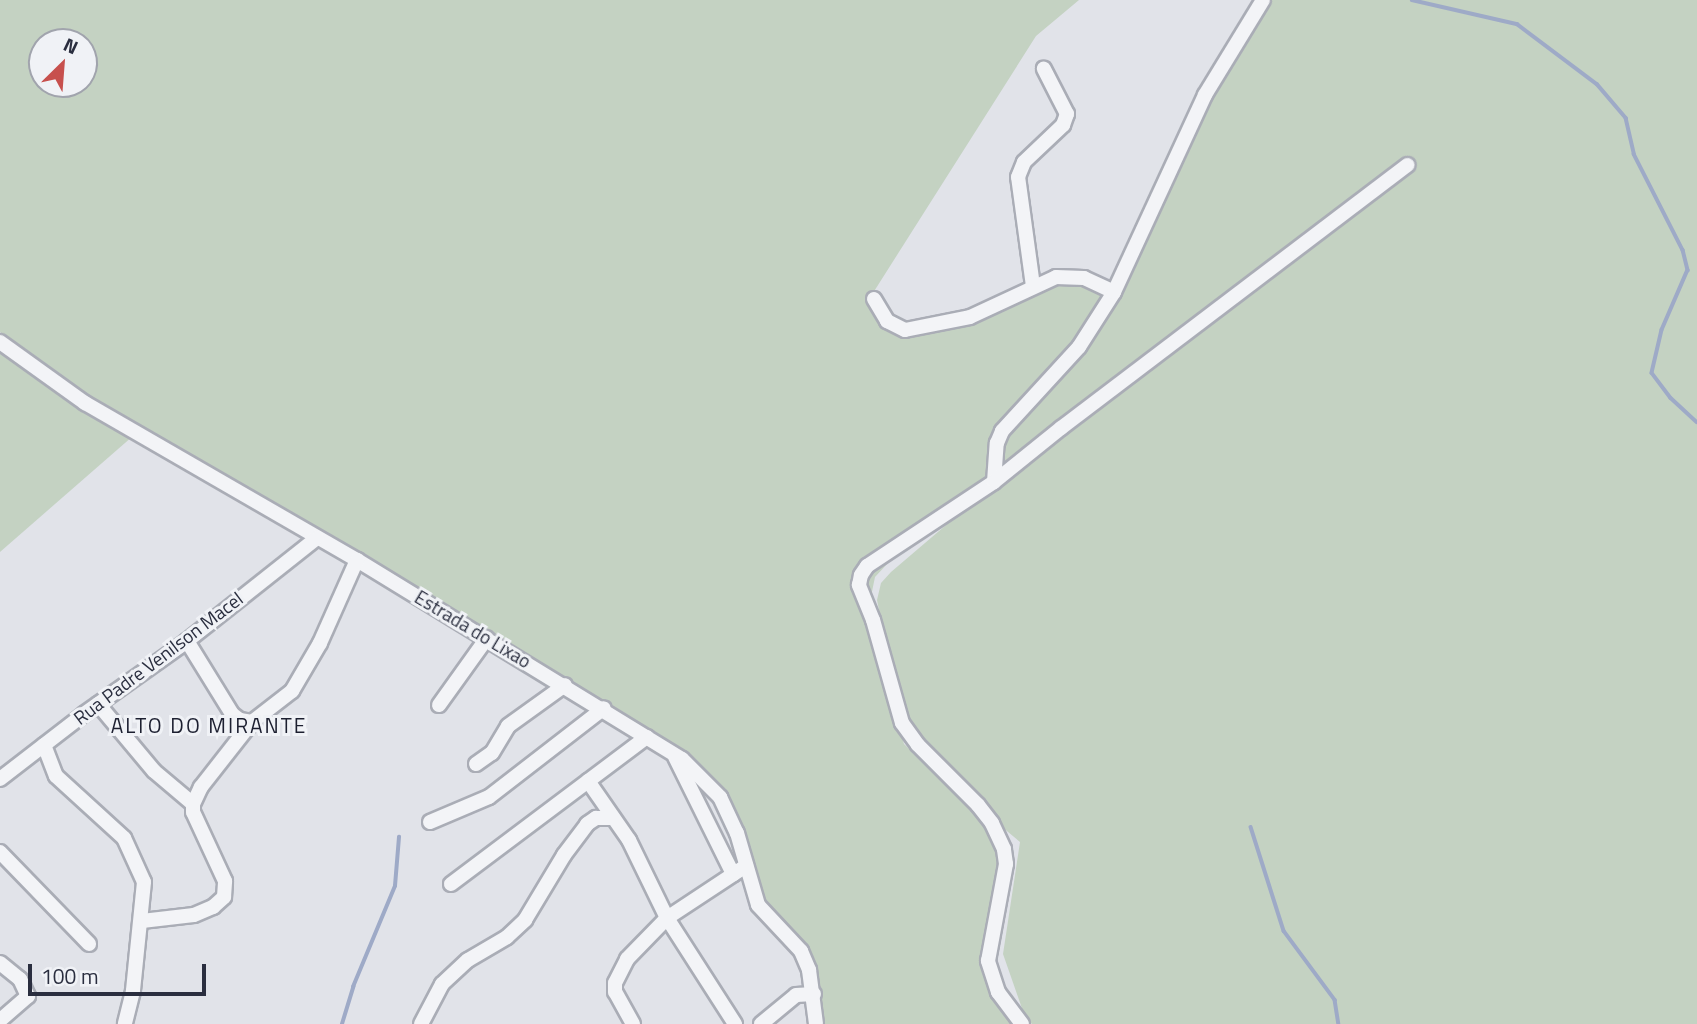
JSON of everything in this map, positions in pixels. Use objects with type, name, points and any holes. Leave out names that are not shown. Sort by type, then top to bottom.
[{"type":"street","points":[[994,482],[997,443],[1002,431],[1079,347],[1114,292],[1205,95],[1262,0]]},
{"type":"street","points":[[1033,286],[1018,177],[1024,162],[1063,125],[1067,114],[1044,69]]},
{"type":"street","points":[[1022,1024],[998,992],[988,961],[1006,864],[999,837],[978,805],[918,745],[902,723],[873,620],[859,585],[867,566],[994,482],[1061,428],[1408,165]]},
{"type":"street","points":[[874,299],[887,321],[894,326],[916,329],[970,317],[1056,277],[1071,276],[1099,282],[1114,292]]},
{"type":"street","name":"Estrada do Lixao","points":[[0,342],[85,403],[357,560],[673,753],[720,797],[737,833],[758,905],[801,951],[814,994],[816,1024]]},
{"type":"street","name":"Rua Padre Venilson Macel","points":[[0,779],[98,704],[187,641],[317,538]]},
{"type":"street","points":[[142,921],[194,915],[213,907],[224,897],[225,881],[194,812],[193,804],[201,788],[252,722],[292,691],[320,643],[357,560]]},
{"type":"street","points":[[439,705],[487,638]]},
{"type":"street","points":[[187,641],[232,714],[240,720],[252,722]]},
{"type":"street","points":[[476,764],[492,753],[508,726],[565,685]]},
{"type":"street","points":[[98,704],[154,771],[193,804]]},
{"type":"street","points":[[430,822],[489,797],[604,709]]},
{"type":"street","points":[[451,884],[647,737]]},
{"type":"street","points":[[44,745],[56,776],[124,838],[144,882],[142,921],[125,1024]]},
{"type":"street","points":[[673,753],[733,874]]},
{"type":"street","points":[[588,781],[629,841],[667,918],[735,1024]]},
{"type":"street","points":[[421,1024],[442,984],[468,960],[507,937],[525,920],[564,855],[587,824],[596,818],[613,818]]},
{"type":"street","points":[[0,852],[89,944]]},
{"type":"street","points":[[633,1024],[615,992],[615,983],[627,959],[667,918],[746,866]]},
{"type":"street","points":[[0,963],[19,979],[28,996],[0,1020]]},
{"type":"street","points":[[761,1024],[796,995],[814,994]]},
{"type":"green space","points":[[0,0],[1079,0],[1036,36],[866,304],[897,333],[919,334],[970,322],[1056,284],[1090,285],[1107,293],[1089,322],[1007,417],[993,444],[997,483],[1007,475],[1000,473],[1000,444],[1014,423],[1078,346],[1113,292],[1158,195],[1261,0],[1697,0],[1697,1024],[1032,1024],[1025,1017],[1003,954],[1020,842],[960,792],[902,726],[877,600],[881,583],[891,572],[993,485],[888,563],[875,577],[868,611],[904,744],[990,827],[1005,865],[1002,892],[979,964],[994,997],[1013,1024],[823,1024],[821,991],[808,954],[800,941],[764,905],[728,801],[710,778],[686,755],[318,531],[92,402],[0,332]]},
{"type":"green space","points":[[0,347],[133,436],[0,552]]},
{"type":"waterway","points":[[1412,0],[1517,24],[1597,84],[1626,118],[1634,154],[1683,250],[1688,270],[1662,330],[1652,373],[1671,398],[1697,422]]},
{"type":"waterway","points":[[1251,827],[1284,931],[1335,1000],[1339,1024]]},
{"type":"waterway","points":[[342,1024],[353,987],[395,886],[399,837]]},
{"type":"district","name":"ALTO DO MIRANTE","points":[[209,725]]}]
